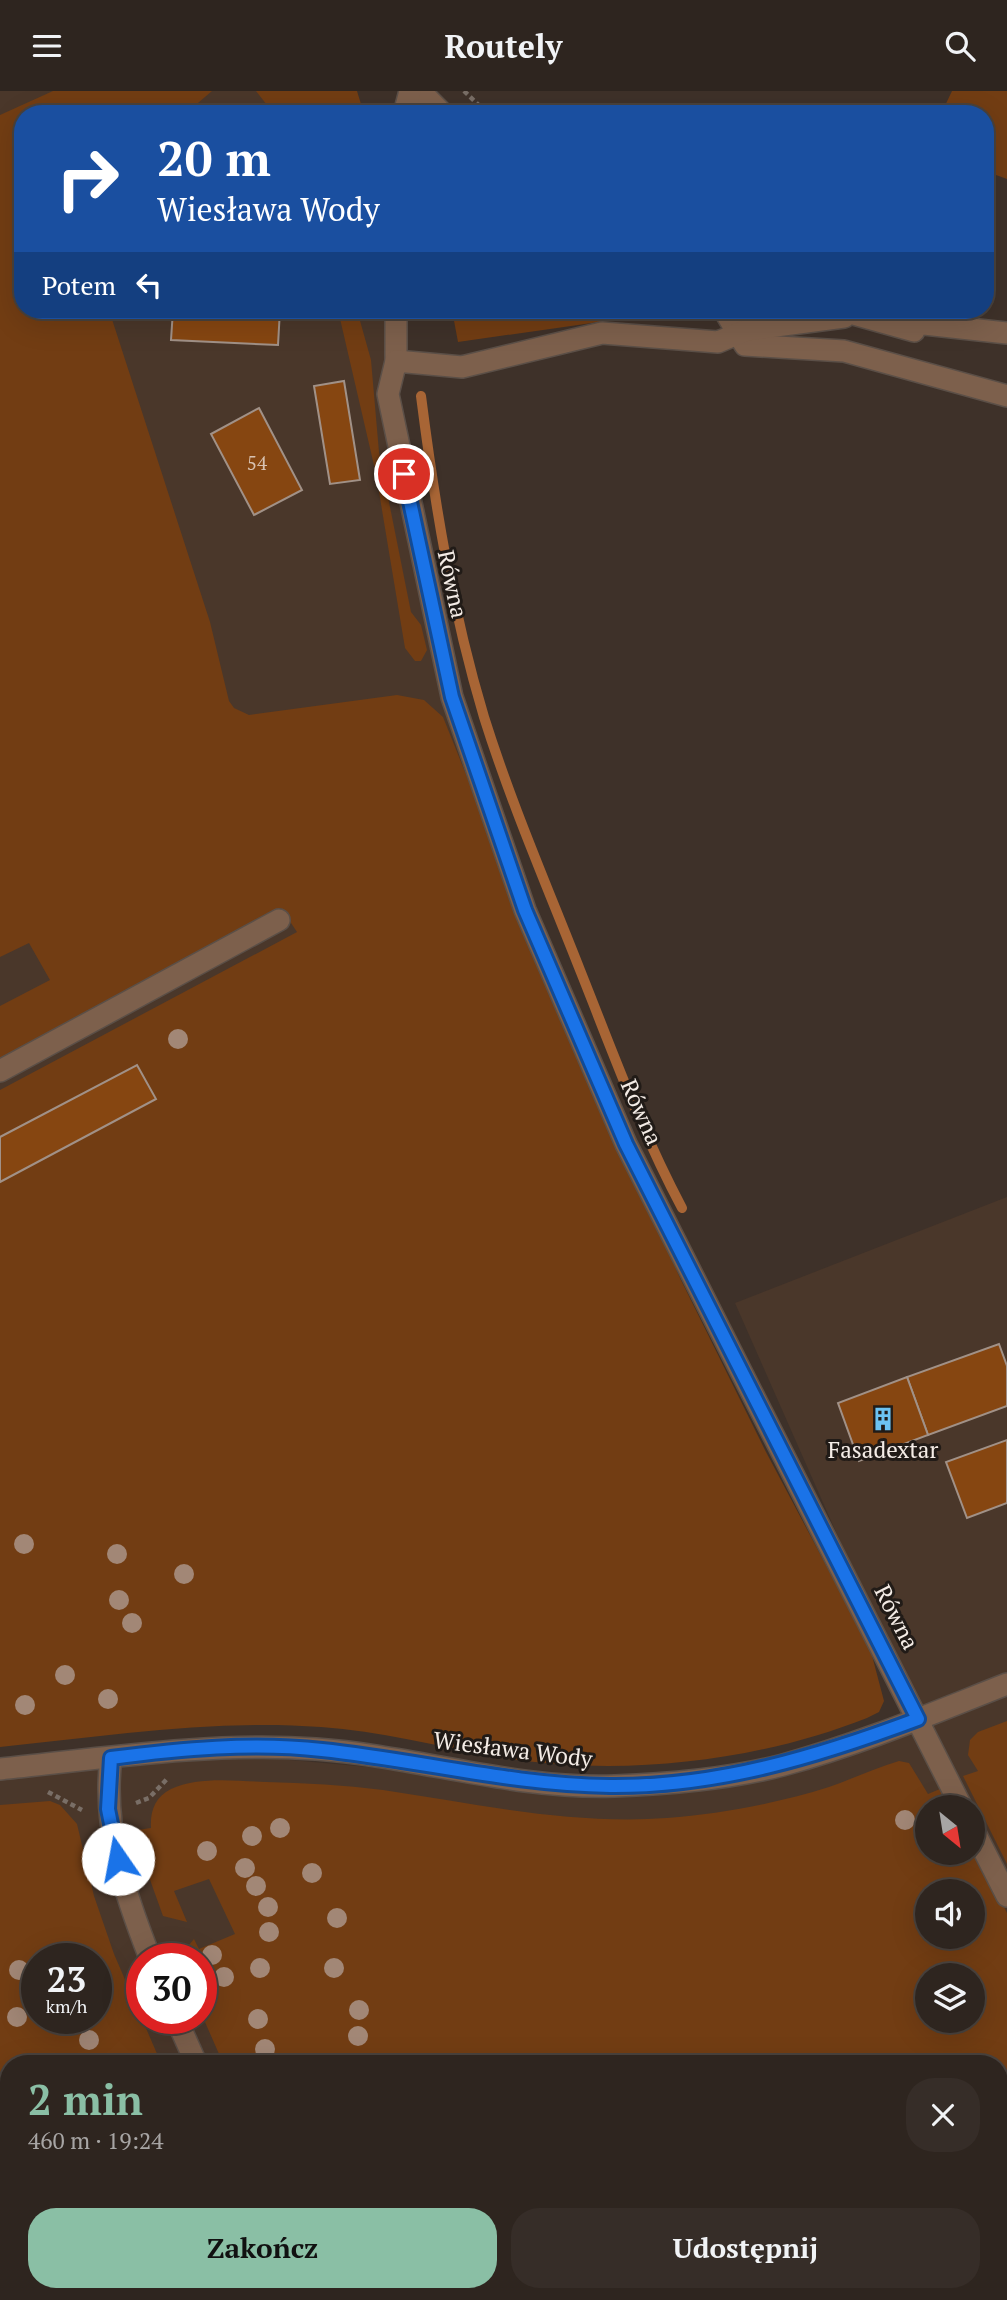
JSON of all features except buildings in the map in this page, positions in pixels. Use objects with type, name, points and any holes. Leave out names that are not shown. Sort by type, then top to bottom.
[{"type":"street","points":[[420,91],[434,105]]},
{"type":"street","points":[[396,319],[396,361],[462,367],[602,333],[718,342],[756,328],[828,319]]},
{"type":"street","points":[[730,319],[745,345],[844,351],[1007,396]]},
{"type":"street","points":[[871,319],[919,334],[915,323],[1007,333]]},
{"type":"street","name":"Równa","points":[[396,361],[388,394],[452,697],[525,910],[626,1144],[956,1795]]},
{"type":"street","points":[[0,1071],[279,920]]},
{"type":"street","name":"Wiesława Wody","points":[[0,1769],[164,1751],[253,1746],[318,1749],[507,1778],[614,1786],[726,1776],[781,1765],[849,1745],[1007,1684]]},
{"type":"street","points":[[111,1758],[107,1788],[113,1837],[128,1902],[144,1943]]},
{"type":"street","points":[[985,1853],[1007,1896]]},
{"type":"street","points":[[183,2034],[192,2055]]},
{"type":"path","points":[[464,91],[479,105]]},
{"type":"shaded area","points":[[0,91],[313,91],[321,105],[14,105],[14,319],[392,319],[388,394],[425,580],[559,989],[0,1242]]},
{"type":"shaded area","points":[[53,91],[212,91],[196,105],[22,105]]},
{"type":"shaded area","points":[[256,91],[357,91],[361,105],[267,105]]},
{"type":"shaded area","points":[[952,91],[1007,91],[1007,179],[994,174],[994,105],[945,105]]},
{"type":"shaded area","points":[[14,109],[14,319],[112,319],[210,622],[229,701],[234,708],[249,715],[397,695],[424,700],[443,717],[575,1046],[681,1280],[766,1452],[870,1648],[884,1701],[879,1712],[823,1733],[777,1746],[730,1756],[634,1766],[539,1763],[364,1732],[281,1725],[160,1730],[0,1747],[0,1090],[297,932],[281,908],[0,1060],[0,1006],[50,980],[29,943],[0,957],[0,115]]},
{"type":"shaded area","points":[[340,319],[360,319],[371,360],[379,452],[411,612],[421,625],[427,650],[421,661],[415,661],[405,648],[376,474]]},
{"type":"shaded area","points":[[454,319],[620,319],[458,342]]},
{"type":"shaded area","points":[[1007,1197],[1007,1977],[985,1922],[985,1879],[973,1879],[973,1865],[985,1865],[985,1795],[915,1795],[915,1814],[433,2055],[0,2055],[0,1770],[178,1750],[569,1785],[814,1755],[918,1718],[735,1303]]},
{"type":"shaded area","points":[[1007,1721],[1007,1864],[985,1820],[985,1795],[972,1795],[963,1776],[978,1771],[968,1755],[970,1740],[978,1732]]},
{"type":"shaded area","points":[[899,1761],[909,1763],[928,1794],[940,1789],[944,1795],[915,1795],[915,1865],[983,1865],[1007,1913],[1007,2055],[219,2055],[210,2034],[217,2034],[217,1943],[213,1943],[235,1934],[209,1879],[174,1891],[187,1922],[163,1916],[139,1849],[137,1830],[151,1828],[155,1805],[166,1792],[193,1782],[218,1780],[383,1790],[524,1812],[595,1819],[667,1818],[708,1814],[810,1793]]},
{"type":"shaded area","points":[[50,1801],[60,1805],[77,1824],[94,1896],[110,1943],[21,1943],[21,2034],[112,2034],[112,1948],[126,1982],[126,2034],[148,2034],[158,2055],[0,2055],[0,1805]]},
{"type":"waterway","points":[[421,396],[446,558],[484,717],[518,813],[640,1120],[682,1208]]},
{"type":"place","name":"Fasadextar","points":[[883,1419]]},
{"type":"route","points":[[118,1859],[108,1809],[107,1788],[111,1758],[164,1751],[253,1746],[318,1749],[507,1778],[569,1785],[614,1786],[726,1776],[781,1765],[849,1745],[918,1719],[626,1144],[525,910],[452,697],[404,474]]}]
